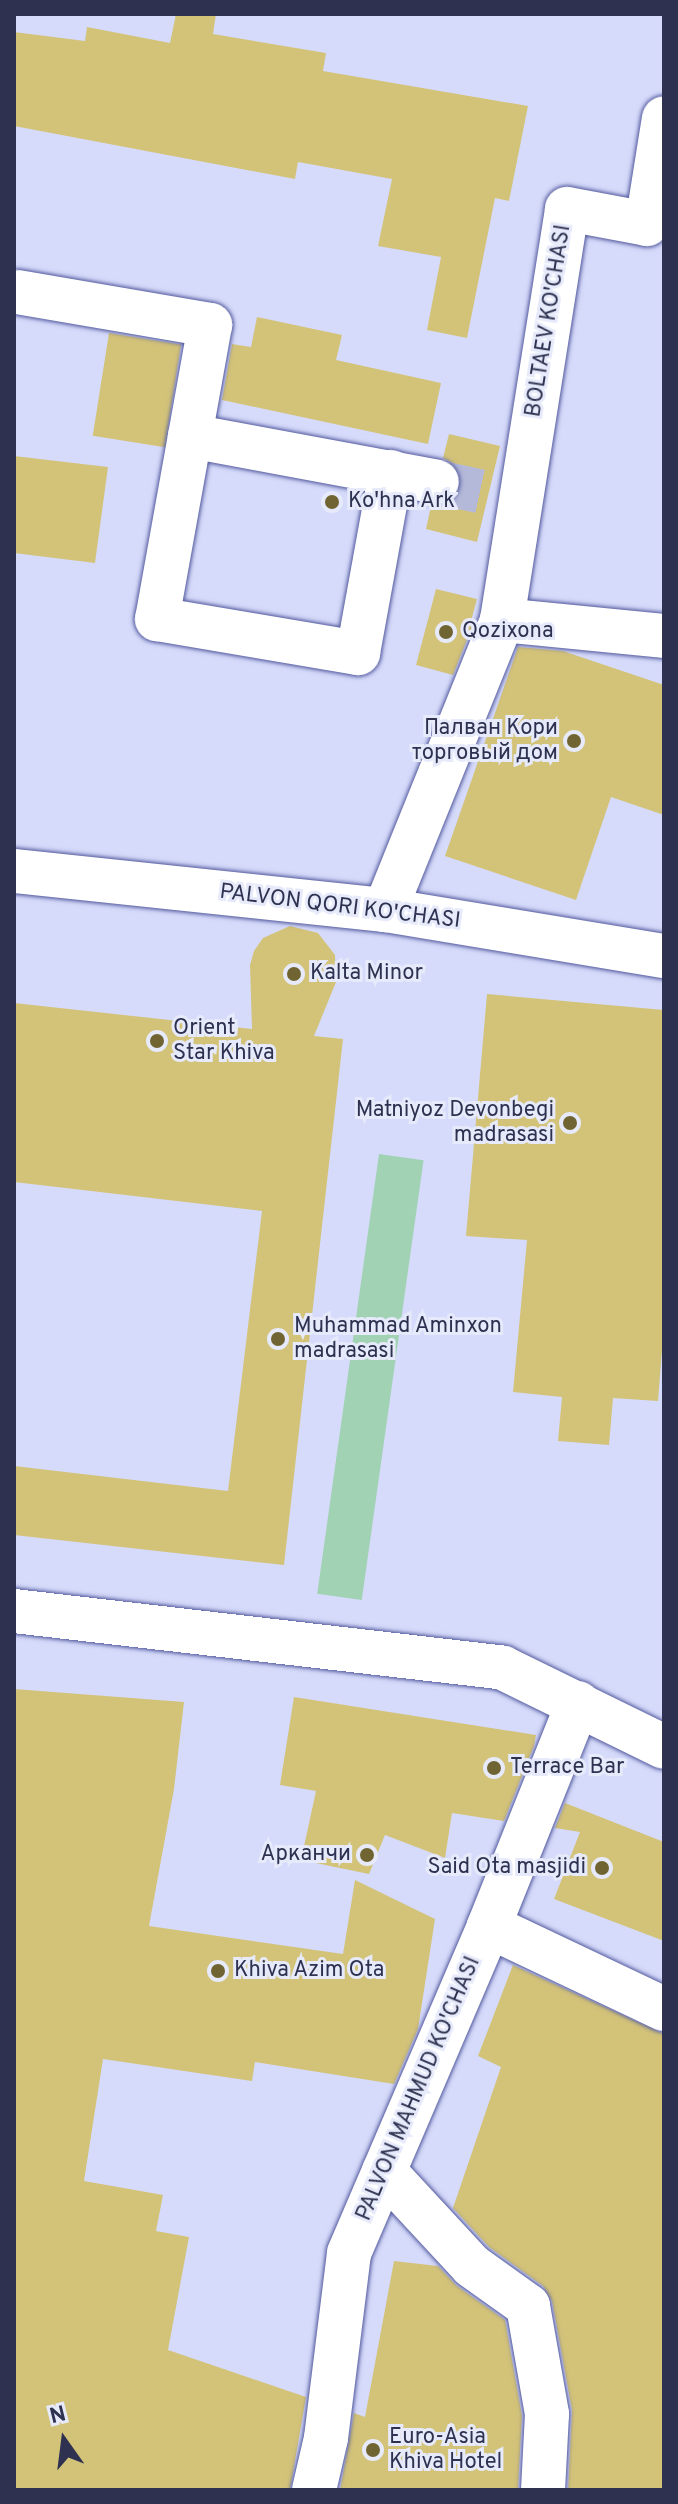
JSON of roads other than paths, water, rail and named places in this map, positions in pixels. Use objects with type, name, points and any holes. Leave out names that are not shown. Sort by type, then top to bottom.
[{"type":"street","name":"BOLTAEV KO'CHASI","points":[[385,910],[502,620],[504,496],[567,209],[656,240],[664,118]]},
{"type":"street","points":[[17,292],[210,325],[157,619],[358,653],[391,472]]},
{"type":"street","points":[[190,436],[437,482]]},
{"type":"street","points":[[502,620],[664,636]]},
{"type":"street","name":"PALVON QORI KO'CHASI","points":[[14,871],[385,910],[664,956]]},
{"type":"street","points":[[14,1611],[503,1668],[664,1747]]},
{"type":"street","name":"PALVON MAHMUD KO'CHASI","points":[[314,2490],[326,2438],[349,2253],[489,1926],[578,1703]]},
{"type":"street","points":[[489,1926],[664,2009]]},
{"type":"street","points":[[384,2171],[472,2266],[528,2306],[547,2414],[543,2490]]},
{"type":"tunnel","points":[[437,482],[488,493]]},
{"type":"place","name":"Ko'hna Ark","points":[[332,502]]},
{"type":"place","name":"Qozixona","points":[[446,632]]},
{"type":"place","name":"Палван Кори торговый дом","points":[[574,741]]},
{"type":"place","name":"Kalta Minor","points":[[294,974]]},
{"type":"place","name":"Orient Star Khiva","points":[[157,1041]]},
{"type":"place","name":"Matniyoz Devonbegi madrasasi","points":[[570,1123]]},
{"type":"place","name":"Muhammad Aminxon madrasasi","points":[[278,1339]]},
{"type":"place","name":"Terrace Bar","points":[[494,1768]]},
{"type":"place","name":"Арканчи","points":[[367,1855]]},
{"type":"place","name":"Said Ota masjidi","points":[[602,1868]]},
{"type":"place","name":"Khiva Azim Ota","points":[[218,1971]]},
{"type":"place","name":"Euro-Asia Khiva Hotel","points":[[373,2450]]}]
